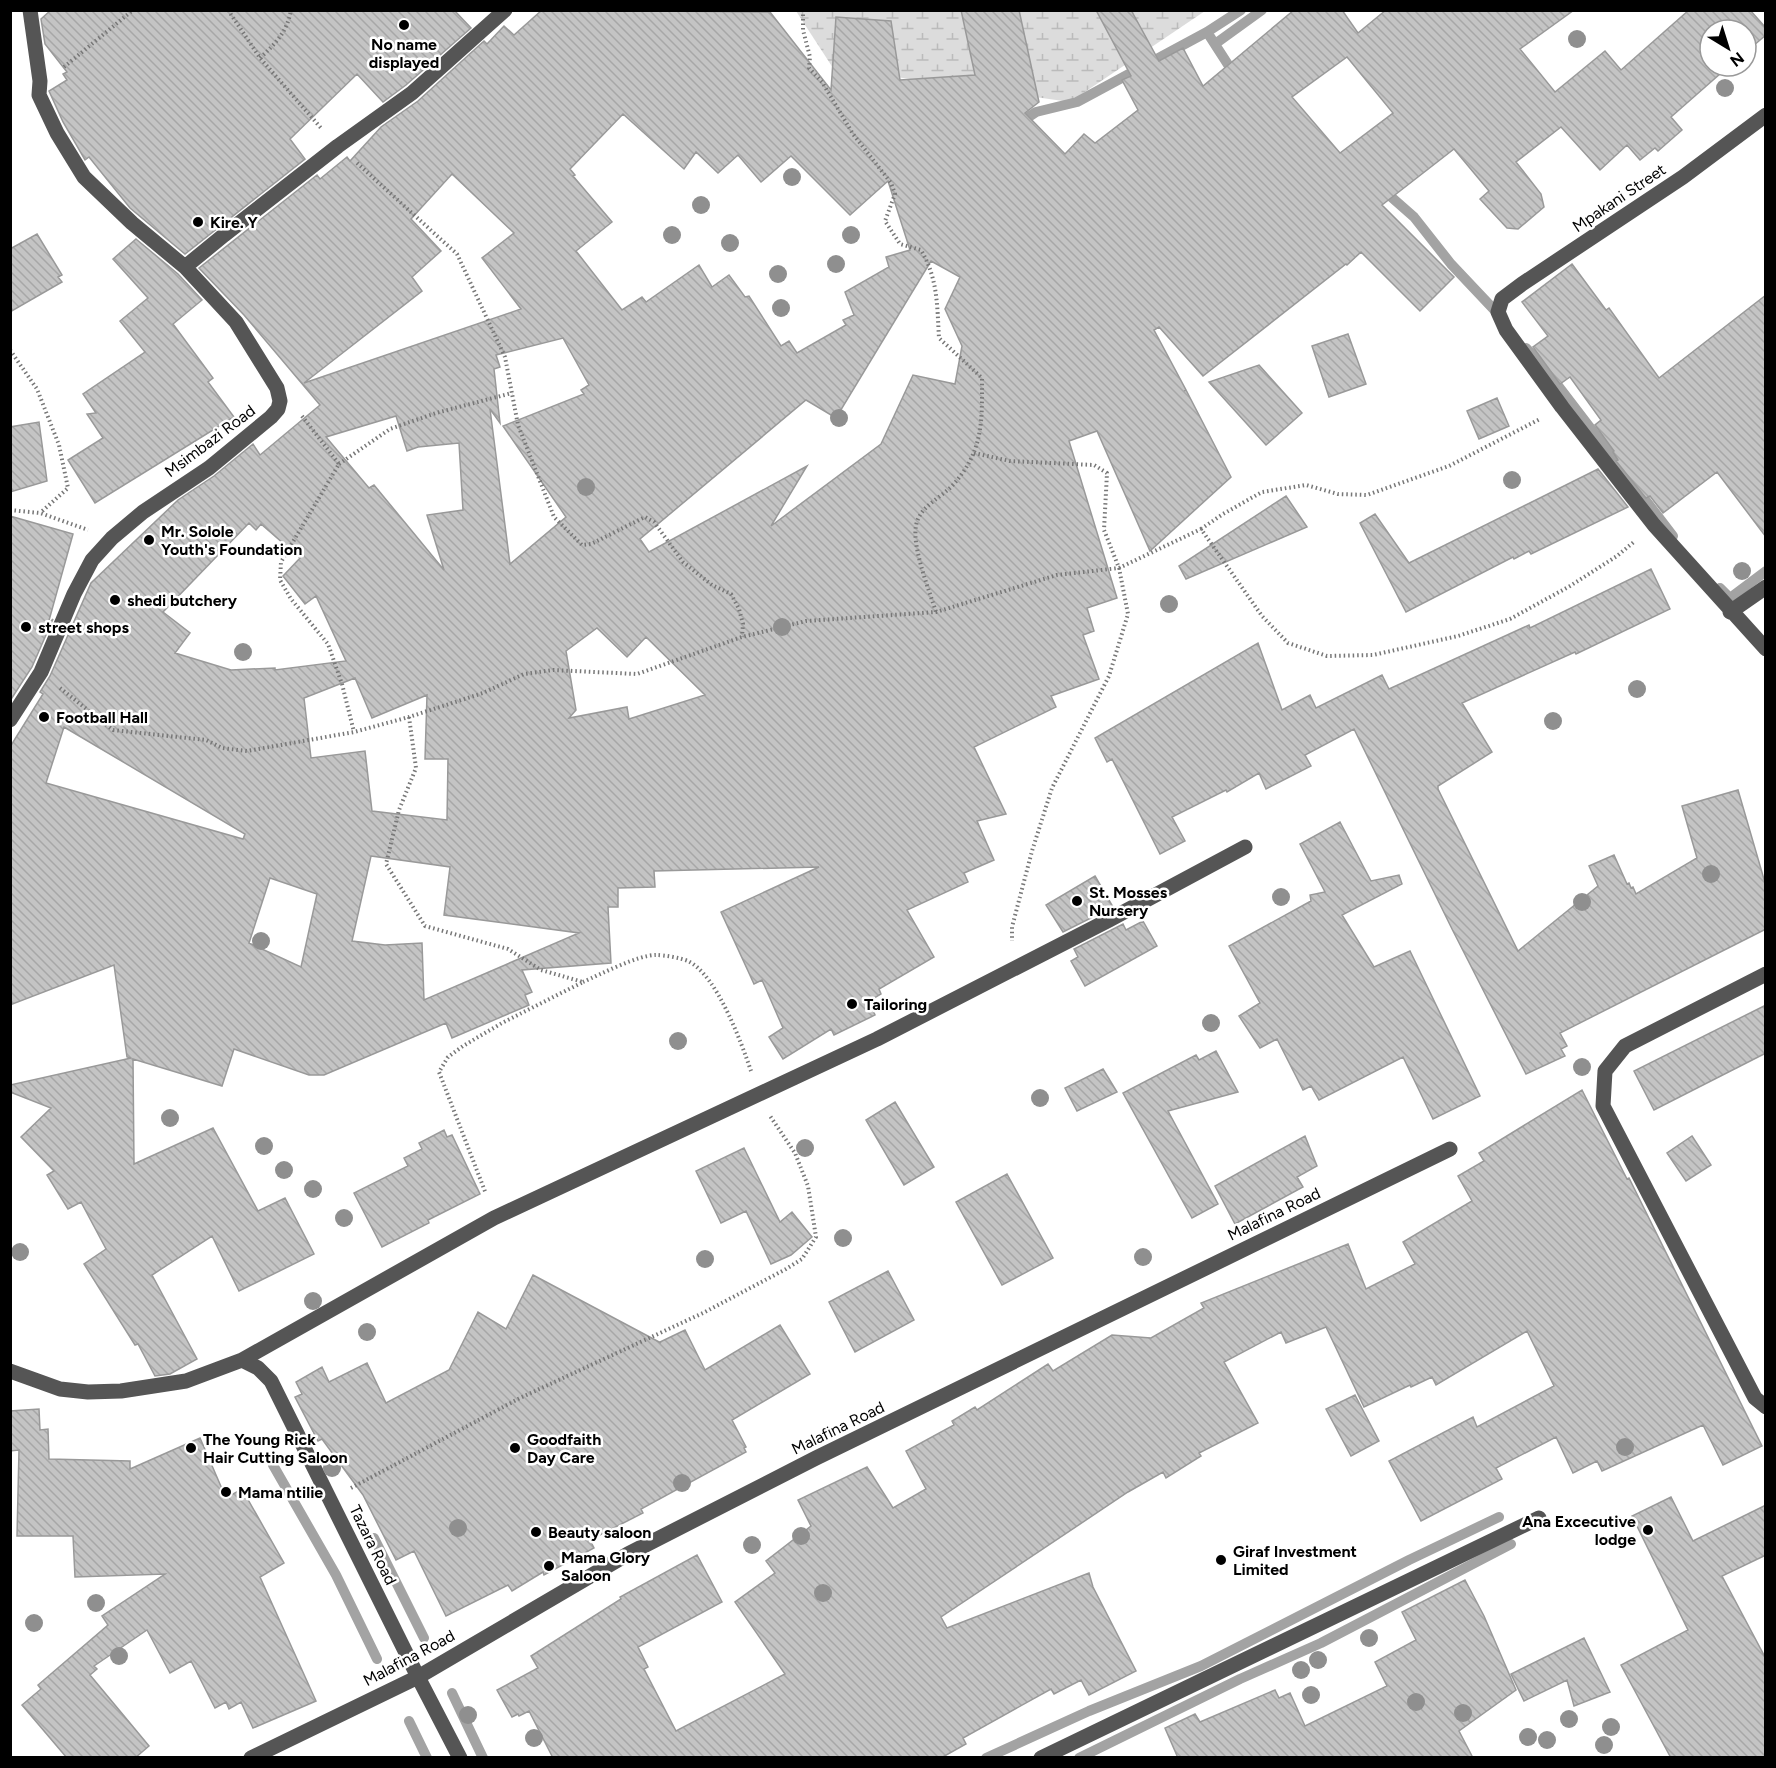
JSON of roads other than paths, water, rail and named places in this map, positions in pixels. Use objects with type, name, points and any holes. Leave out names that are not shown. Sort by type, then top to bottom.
[{"type":"street","points":[[30,10],[40,81],[39,95],[57,133],[84,177],[132,223],[185,267],[338,147],[412,93],[505,10]]},
{"type":"street","name":"Mpakani Street","points":[[1730,612],[1654,525],[1562,407],[1506,330],[1498,312],[1502,299],[1522,284],[1683,177],[1766,116]]},
{"type":"street","name":"Msimbazi Road","points":[[10,720],[41,672],[74,594],[92,560],[112,538],[143,512],[209,468],[271,417],[278,408],[277,388],[236,322],[185,267]]},
{"type":"street","points":[[1766,587],[1730,612],[1766,649]]},
{"type":"street","points":[[10,1371],[60,1389],[88,1392],[121,1391],[186,1381],[242,1360],[494,1218],[577,1177],[877,1039],[1109,921],[1245,847]]},
{"type":"street","points":[[1766,974],[1625,1046],[1605,1071],[1603,1106],[1755,1398],[1766,1407]]},
{"type":"street","name":"Malafina Road","points":[[251,1758],[418,1677],[628,1554],[827,1452],[1450,1149]]},
{"type":"street","name":"Tazara Road","points":[[242,1360],[258,1368],[271,1381],[460,1758]]},
{"type":"street","points":[[1041,1758],[1539,1518]]},
{"type":"waterway","points":[[1018,124],[1036,112],[1077,102],[1207,32],[1241,10]]},
{"type":"waterway","points":[[1215,44],[1262,10]]},
{"type":"waterway","points":[[1207,32],[1236,77]]},
{"type":"waterway","points":[[1381,188],[1414,217],[1451,264],[1501,317]]},
{"type":"waterway","points":[[1526,348],[1543,366],[1673,536]]},
{"type":"waterway","points":[[1720,588],[1730,598],[1766,571]]},
{"type":"waterway","points":[[273,1465],[336,1575],[377,1659]]},
{"type":"waterway","points":[[986,1758],[1089,1711],[1201,1666],[1499,1517]]},
{"type":"waterway","points":[[374,1538],[424,1638]]},
{"type":"waterway","points":[[1079,1758],[1240,1679],[1321,1643],[1511,1544]]},
{"type":"waterway","points":[[452,1693],[483,1758]]},
{"type":"waterway","points":[[409,1721],[427,1758]]},
{"type":"place","name":"No name displayed","points":[[404,25]]},
{"type":"place","name":"Kire. Y","points":[[198,222]]},
{"type":"place","name":"Mr. Solole Youth's Foundation","points":[[149,540]]},
{"type":"place","name":"shedi butchery","points":[[115,600]]},
{"type":"place","name":"street shops","points":[[26,627]]},
{"type":"place","name":"Football Hall","points":[[44,717]]},
{"type":"place","name":"St. Mosses Nursery","points":[[1077,901]]},
{"type":"place","name":"Tailoring","points":[[852,1004]]},
{"type":"place","name":"The Young Rick Hair Cutting Saloon","points":[[191,1448]]},
{"type":"place","name":"Goodfaith Day Care","points":[[515,1448]]},
{"type":"place","name":"Mama ntilie","points":[[226,1492]]},
{"type":"place","name":"Ana Excecutive lodge","points":[[1648,1530]]},
{"type":"place","name":"Beauty saloon","points":[[536,1532]]},
{"type":"place","name":"Giraf Investment Limited","points":[[1221,1560]]},
{"type":"place","name":"Mama Glory Saloon","points":[[549,1566]]}]
